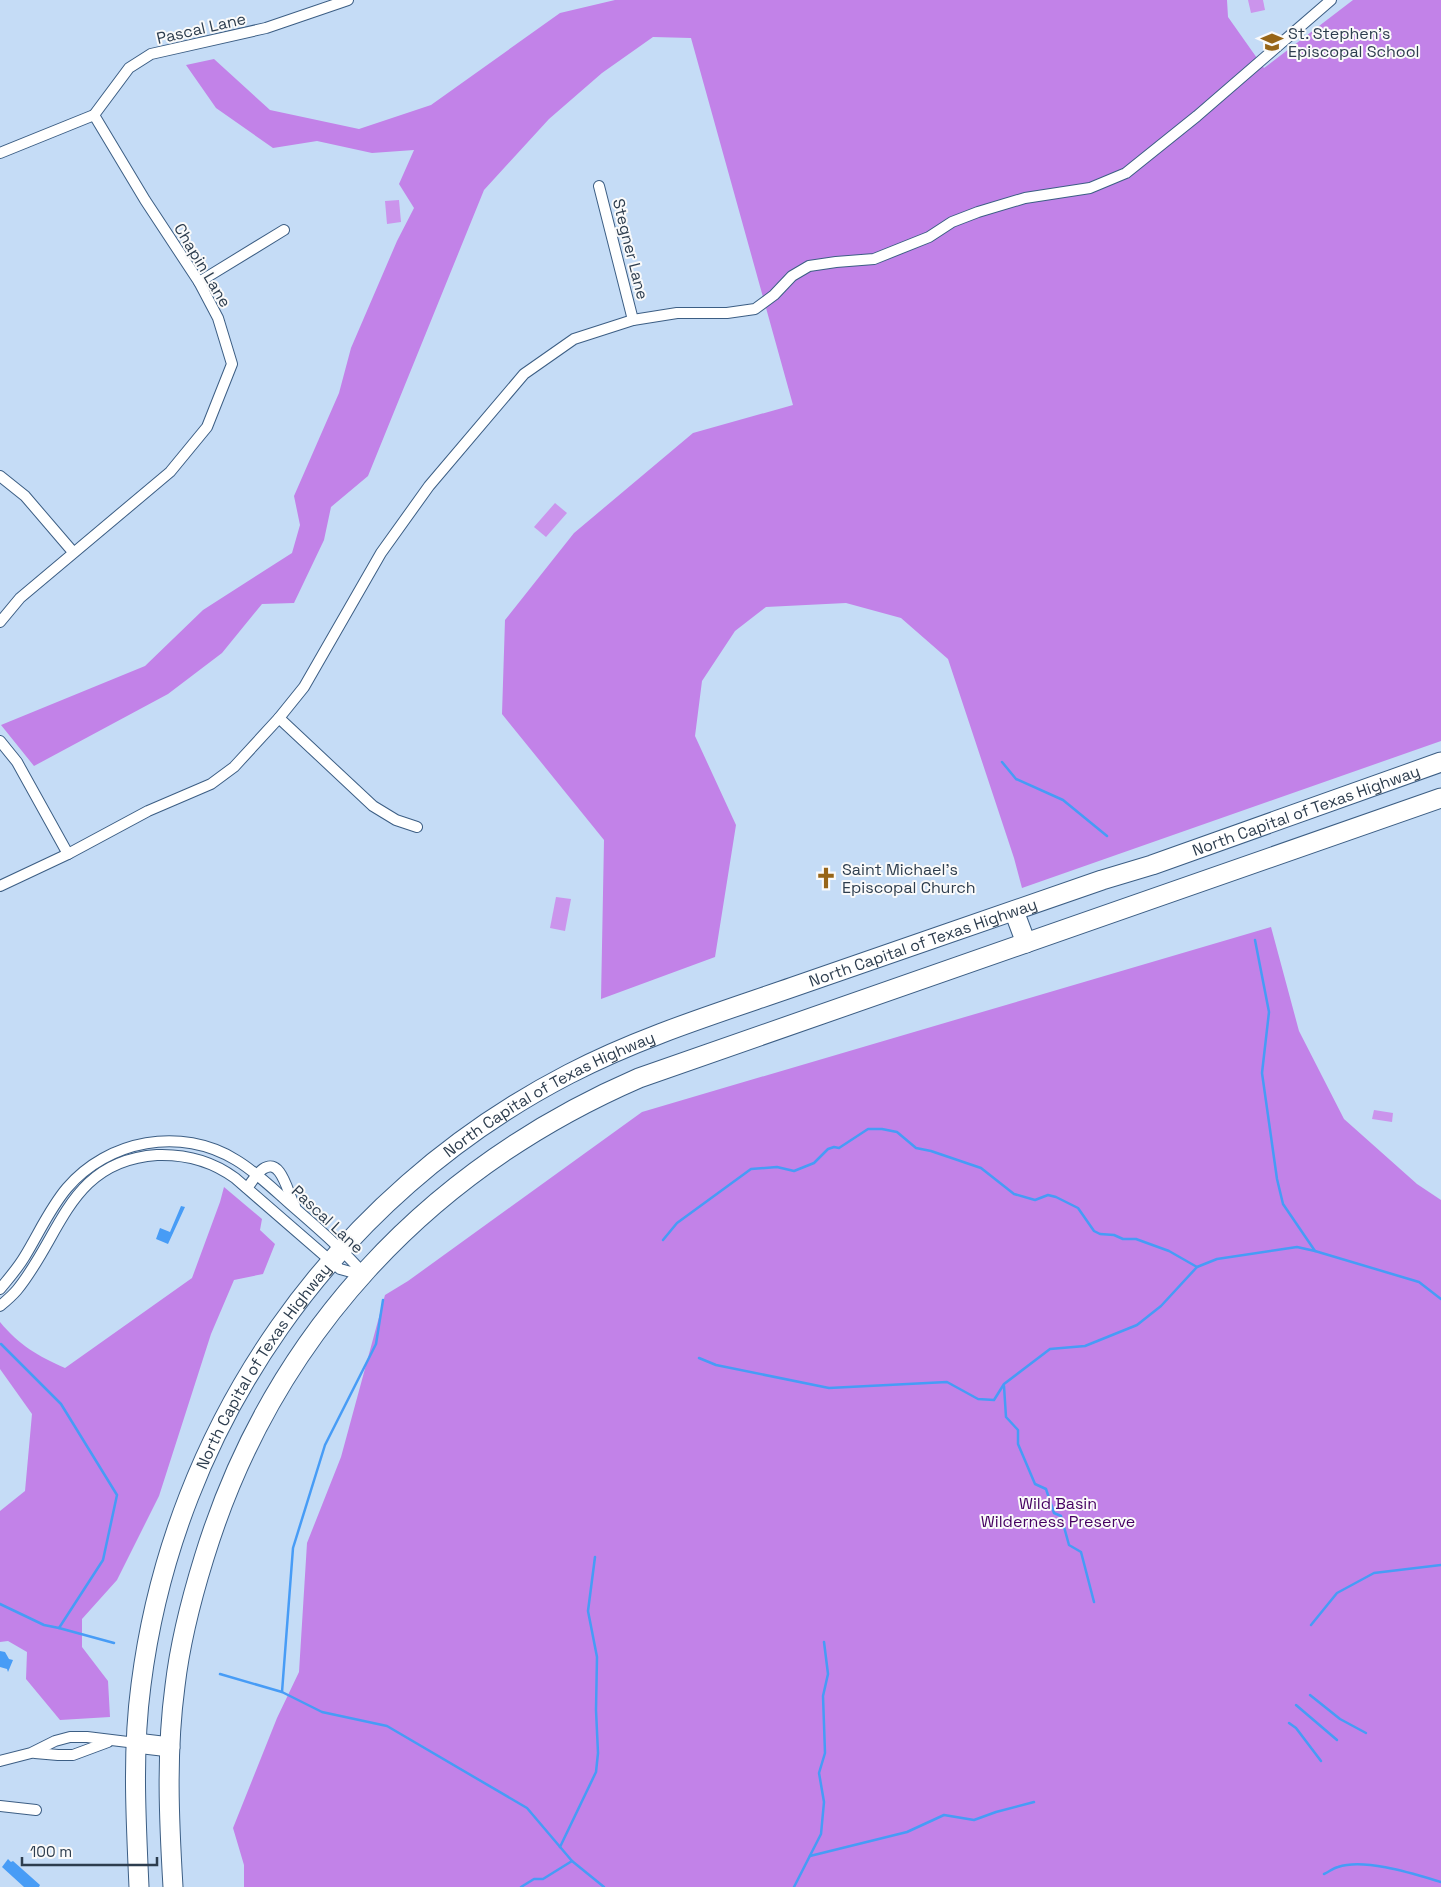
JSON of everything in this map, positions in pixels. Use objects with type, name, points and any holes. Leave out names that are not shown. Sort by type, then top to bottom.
[{"type":"highway","name":"North Capital of Texas Highway","points":[[139,1887],[135,1799],[136,1743],[145,1652],[167,1558],[196,1479],[223,1420],[256,1361],[292,1308],[335,1255],[394,1196],[450,1148],[509,1108],[569,1074],[612,1053],[673,1029],[1441,762]]},
{"type":"highway","name":"North Capital of Texas Highway","points":[[173,1887],[169,1797],[170,1747],[175,1684],[185,1628],[197,1579],[215,1520],[227,1490],[256,1430],[282,1382],[321,1325],[363,1273],[420,1217],[484,1165],[537,1130],[594,1098],[639,1078],[1441,798]]},
{"type":"highway","points":[[1014,910],[1026,943]]},
{"type":"highway","points":[[136,1743],[170,1747]]},
{"type":"street","name":"Pascal Lane","points":[[94,114],[129,68],[151,54],[266,28],[348,0]]},
{"type":"street","points":[[0,886],[68,854],[148,811],[211,784],[224,776],[279,718],[314,671],[381,553],[429,486],[524,374],[574,340],[633,320],[677,313],[727,314],[755,308],[774,294],[792,276],[809,266],[874,259],[929,237],[952,222],[978,212],[1025,198],[1090,188],[1126,173],[1197,116],[1331,0]]},
{"type":"street","points":[[0,153],[94,114]]},
{"type":"street","name":"Chapin Lane","points":[[0,622],[20,598],[170,472],[207,427],[232,364],[218,318],[199,282],[145,200],[94,114]]},
{"type":"street","name":"Stegner Lane","points":[[600,186],[633,320]]},
{"type":"street","points":[[199,282],[284,230]]},
{"type":"street","points":[[0,476],[25,496],[73,552]]},
{"type":"street","points":[[279,718],[373,806],[396,820],[417,827]]},
{"type":"street","points":[[0,741],[17,762],[68,854]]},
{"type":"street","name":"Pascal Lane","points":[[0,1289],[24,1258],[67,1188],[86,1169],[107,1156],[142,1143],[167,1142],[198,1145],[234,1159],[257,1175],[300,1213],[335,1255],[343,1270],[363,1273]]},
{"type":"street","name":"Pascal Lane","points":[[0,1306],[16,1292],[29,1274],[70,1204],[98,1174],[139,1158],[171,1155],[197,1158],[226,1171],[335,1255],[363,1273]]},
{"type":"street","points":[[107,1156],[113,1167]]},
{"type":"street","points":[[226,1171],[234,1159]]},
{"type":"street","points":[[247,1188],[262,1170],[268,1167],[278,1170],[283,1177],[292,1201],[300,1213]]},
{"type":"street","points":[[42,1227],[52,1235]]},
{"type":"street","points":[[0,1761],[31,1753],[54,1741],[70,1737],[87,1737],[136,1743]]},
{"type":"street","points":[[70,1737],[73,1755]]},
{"type":"street","points":[[31,1753],[73,1755],[111,1741]]},
{"type":"street","points":[[0,1806],[36,1810]]},
{"type":"shaded area","points":[[1248,0],[1263,0],[1265,10],[1251,13]]},
{"type":"shaded area","points":[[399,200],[401,222],[387,224],[385,201]]},
{"type":"shaded area","points":[[555,503],[567,513],[546,537],[534,527]]},
{"type":"shaded area","points":[[556,897],[571,899],[565,931],[550,928]]},
{"type":"shaded area","points":[[1374,1110],[1393,1113],[1392,1122],[1372,1119]]},
{"type":"green space","points":[[615,0],[1227,0],[1228,17],[1264,68],[1353,0],[1441,0],[1441,741],[1022,888],[1014,858],[948,659],[901,618],[846,603],[766,607],[735,631],[702,681],[695,736],[736,825],[715,957],[601,999],[604,840],[502,714],[505,620],[574,533],[693,433],[793,405],[691,38],[653,37],[602,73],[549,119],[484,190],[368,476],[331,507],[324,540],[294,603],[262,604],[222,653],[168,694],[34,766],[1,725],[145,666],[203,610],[292,553],[300,525],[294,496],[339,393],[351,348],[397,241],[414,208],[399,184],[414,150],[372,153],[317,141],[273,148],[216,108],[186,65],[214,59],[270,110],[359,129],[431,105],[560,13]]},
{"type":"green space","name":"Wild Basin Wilderness Preserve","points":[[1271,927],[1299,1031],[1344,1119],[1417,1184],[1441,1200],[1441,1887],[244,1887],[244,1865],[233,1828],[277,1718],[299,1672],[307,1543],[341,1457],[385,1295],[408,1281],[642,1112]]},
{"type":"green space","points":[[224,1187],[262,1219],[260,1230],[275,1244],[263,1274],[234,1280],[211,1334],[159,1496],[117,1580],[82,1619],[82,1647],[108,1681],[110,1717],[60,1720],[26,1679],[27,1652],[8,1641],[0,1642],[0,1511],[25,1491],[32,1414],[0,1369],[0,1322],[29,1349],[65,1368],[192,1278]]},
{"type":"water","points":[[181,1206],[185,1207],[168,1244],[156,1239],[160,1228],[170,1232]]},
{"type":"water","points":[[0,1651],[5,1652],[9,1659],[13,1660],[8,1672],[7,1669],[0,1667]]},
{"type":"water","points":[[8,1859],[11,1862],[13,1861],[40,1885],[39,1887],[24,1887],[2,1867]]},
{"type":"waterway","points":[[1002,762],[1016,779],[1063,800],[1107,836]]},
{"type":"waterway","points":[[1255,940],[1269,1012],[1262,1073],[1277,1179],[1283,1204],[1315,1251],[1419,1282],[1441,1299]]},
{"type":"waterway","points":[[663,1240],[677,1223],[751,1169],[777,1167],[794,1171],[814,1163],[828,1149],[839,1148],[868,1129],[882,1129],[897,1132],[916,1148],[931,1151],[981,1168],[1014,1194],[1035,1200],[1048,1195],[1056,1197],[1078,1208],[1094,1231],[1100,1234],[1114,1235],[1123,1239],[1136,1239],[1169,1251],[1197,1267]]},
{"type":"waterway","points":[[699,1358],[716,1365],[829,1388],[947,1382],[978,1399],[994,1400],[1004,1384],[1050,1349],[1085,1346],[1137,1325],[1161,1306],[1197,1267],[1217,1259],[1297,1247],[1315,1251]]},
{"type":"waterway","points":[[383,1300],[376,1344],[325,1445],[293,1548],[282,1692],[322,1712],[387,1726],[527,1808],[572,1861],[604,1887]]},
{"type":"waterway","points":[[1,1344],[61,1404],[117,1495],[103,1560],[59,1628]]},
{"type":"waterway","points":[[1004,1386],[1006,1417],[1018,1430],[1018,1444],[1035,1484],[1046,1489],[1054,1513],[1061,1516],[1069,1545],[1081,1552],[1094,1602]]},
{"type":"waterway","points":[[560,1847],[596,1772],[598,1753],[596,1710],[597,1657],[588,1611],[595,1557]]},
{"type":"waterway","points":[[1311,1625],[1337,1593],[1374,1573],[1441,1565]]},
{"type":"waterway","points":[[0,1604],[44,1625],[114,1643]]},
{"type":"waterway","points":[[794,1887],[821,1834],[824,1802],[819,1773],[825,1753],[823,1696],[828,1674],[824,1642]]},
{"type":"waterway","points":[[220,1674],[282,1692]]},
{"type":"waterway","points":[[1310,1695],[1340,1719],[1366,1733]]},
{"type":"waterway","points":[[1296,1705],[1337,1740]]},
{"type":"waterway","points":[[1289,1723],[1296,1728],[1321,1761]]},
{"type":"waterway","points":[[810,1856],[907,1832],[944,1815],[974,1820],[1034,1802]]},
{"type":"waterway","points":[[521,1887],[534,1879],[543,1879],[572,1861]]},
{"type":"waterway","points":[[1324,1874],[1334,1868],[1362,1864],[1390,1868],[1441,1882]]},
{"type":"place","name":"St. Stephen's Episcopal School","points":[[1272,42]]},
{"type":"place","name":"Saint Michael's Episcopal Church","points":[[826,878]]}]
